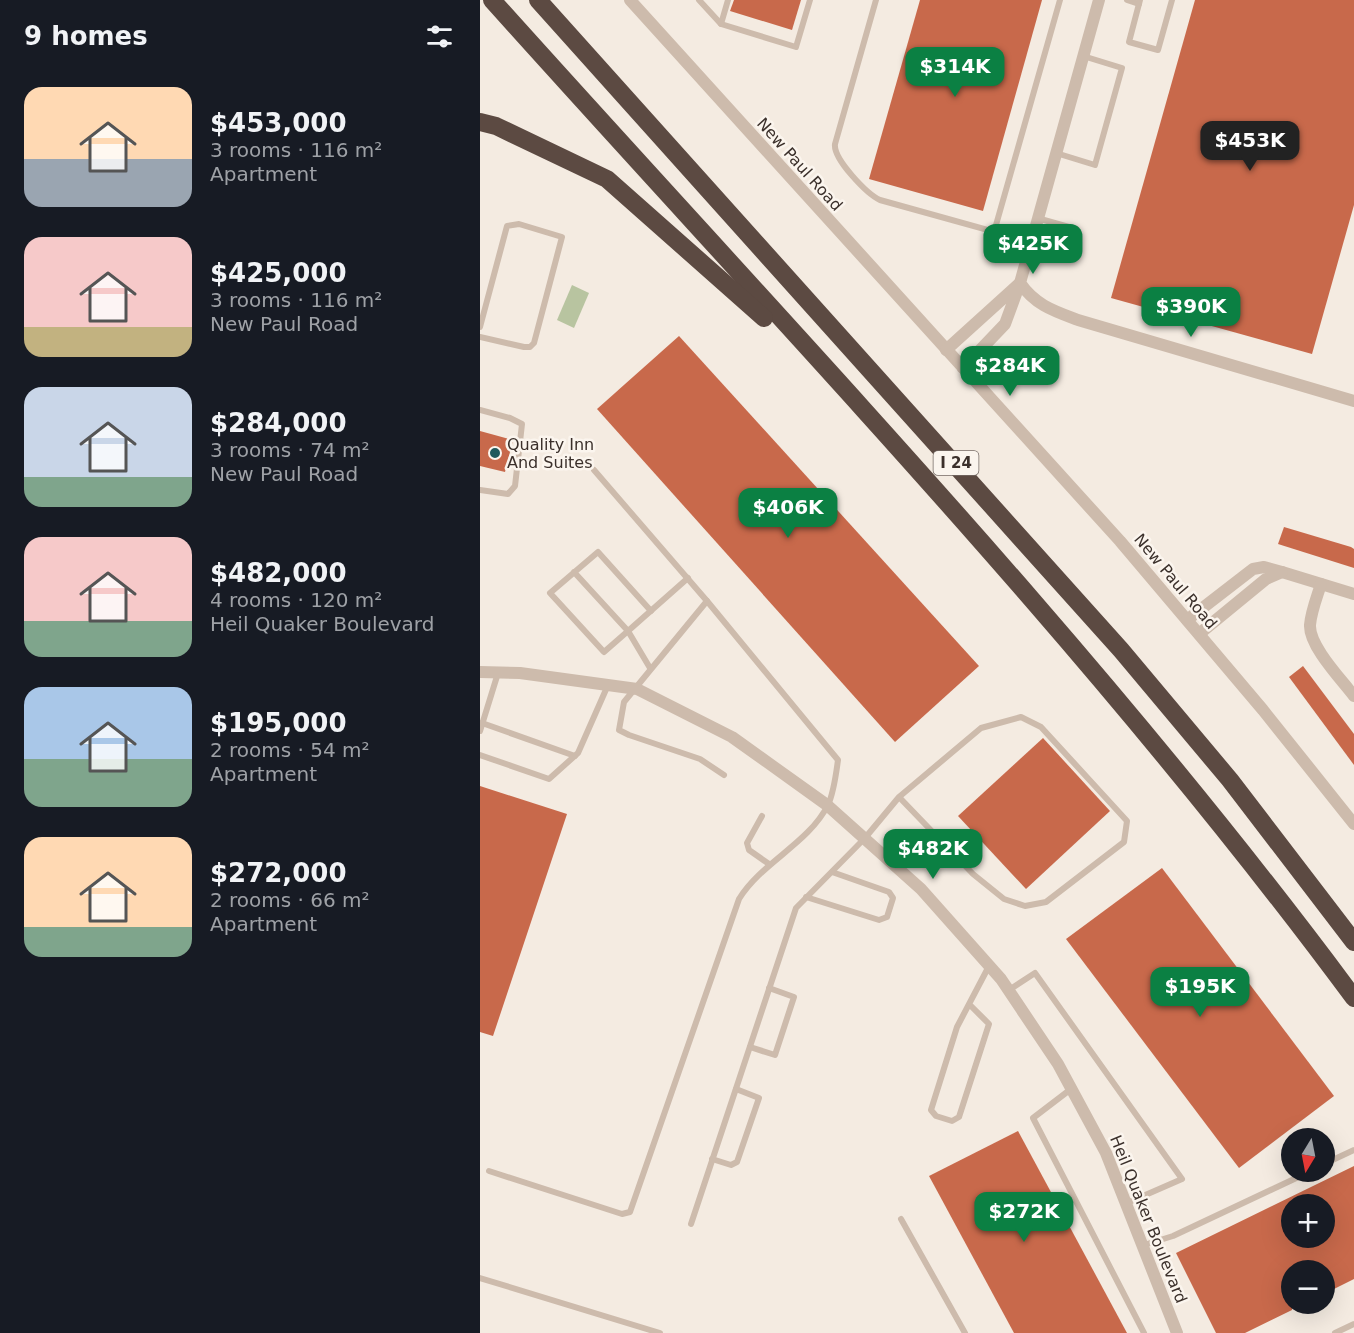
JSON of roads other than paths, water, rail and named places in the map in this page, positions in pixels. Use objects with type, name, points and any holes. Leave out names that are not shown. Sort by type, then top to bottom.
[{"type":"highway","name":"I 24","points":[[492,0],[1028,595],[1155,744],[1284,903],[1354,998]]},
{"type":"highway","name":"I 24","points":[[538,0],[1121,650],[1230,780],[1354,942]]},
{"type":"highway","points":[[480,122],[496,126],[607,179],[695,255],[845,392]]},
{"type":"street","name":"New Paul Road","points":[[630,0],[1120,541],[1354,824]]},
{"type":"street","points":[[963,368],[1005,324],[1020,283],[1099,0]]},
{"type":"street","points":[[946,350],[1020,283]]},
{"type":"street","points":[[1020,283],[1030,297],[1042,305],[1099,327],[1354,400]]},
{"type":"street","points":[[1187,620],[1257,568],[1282,572],[1354,594]]},
{"type":"street","points":[[1199,634],[1266,579],[1282,572]]},
{"type":"street","points":[[1321,584],[1311,621],[1311,634],[1316,645],[1354,696]]},
{"type":"street","points":[[1224,591],[1235,604]]},
{"type":"street","name":"Heil Quaker Boulevard","points":[[480,672],[638,689],[732,737],[828,805],[921,889],[1009,990],[1071,1089],[1106,1153],[1177,1333]]},
{"type":"lane","points":[[699,0],[721,24],[796,47],[810,0]]},
{"type":"lane","points":[[721,24],[728,0]]},
{"type":"lane","points":[[876,0],[835,144],[835,154],[876,198],[1030,242]]},
{"type":"lane","points":[[994,232],[1060,0]]},
{"type":"lane","points":[[1127,0],[1140,2],[1129,42],[1158,50],[1172,0]]},
{"type":"lane","points":[[1056,153],[1095,165],[1122,68],[1083,56]]},
{"type":"lane","points":[[1037,218],[1076,230]]},
{"type":"lane","points":[[480,327],[507,226],[519,224],[562,237],[534,343],[530,347],[524,347],[480,337]]},
{"type":"lane","points":[[480,410],[510,418],[522,424],[515,486],[508,494],[480,490]]},
{"type":"lane","points":[[489,1171],[622,1214],[630,1212],[739,899],[748,884],[803,836],[828,805],[838,760],[688,578],[594,470]]},
{"type":"lane","points":[[651,611],[598,552],[550,593],[604,652],[651,611],[688,578]]},
{"type":"lane","points":[[574,572],[628,631],[650,668]]},
{"type":"lane","points":[[707,601],[650,668],[638,689],[624,702],[619,730],[700,759],[724,775]]},
{"type":"lane","points":[[480,730],[498,673]]},
{"type":"lane","points":[[480,755],[549,779],[575,756],[609,685]]},
{"type":"lane","points":[[691,1224],[796,908],[866,838],[899,797],[981,728],[1020,717],[1041,727],[1127,821],[1124,842],[1046,902],[1024,906],[1004,899],[973,874],[899,797]]},
{"type":"lane","points":[[482,723],[575,756]]},
{"type":"lane","points":[[762,816],[747,843],[749,850],[769,864]]},
{"type":"lane","points":[[806,897],[879,920],[888,917],[893,898],[889,892],[832,872]]},
{"type":"lane","points":[[970,1005],[989,1024],[959,1117],[952,1121],[936,1116],[931,1110],[957,1027],[989,965]]},
{"type":"lane","points":[[1009,990],[1035,973],[1182,1179],[1126,1203]]},
{"type":"lane","points":[[750,1047],[776,1055],[794,997],[769,988]]},
{"type":"lane","points":[[712,1159],[731,1165],[737,1162],[759,1098],[736,1089]]},
{"type":"lane","points":[[1071,1089],[1033,1118],[1144,1333]]},
{"type":"lane","points":[[1335,1159],[1354,1150]]},
{"type":"lane","points":[[1144,1245],[1173,1236],[1288,1182]]},
{"type":"lane","points":[[901,1219],[965,1333]]},
{"type":"lane","points":[[480,1278],[660,1333]]},
{"type":"lane","points":[[1335,1333],[1354,1324]]},
{"type":"place","name":"Quality Inn And Suites","points":[[495,453]]}]
